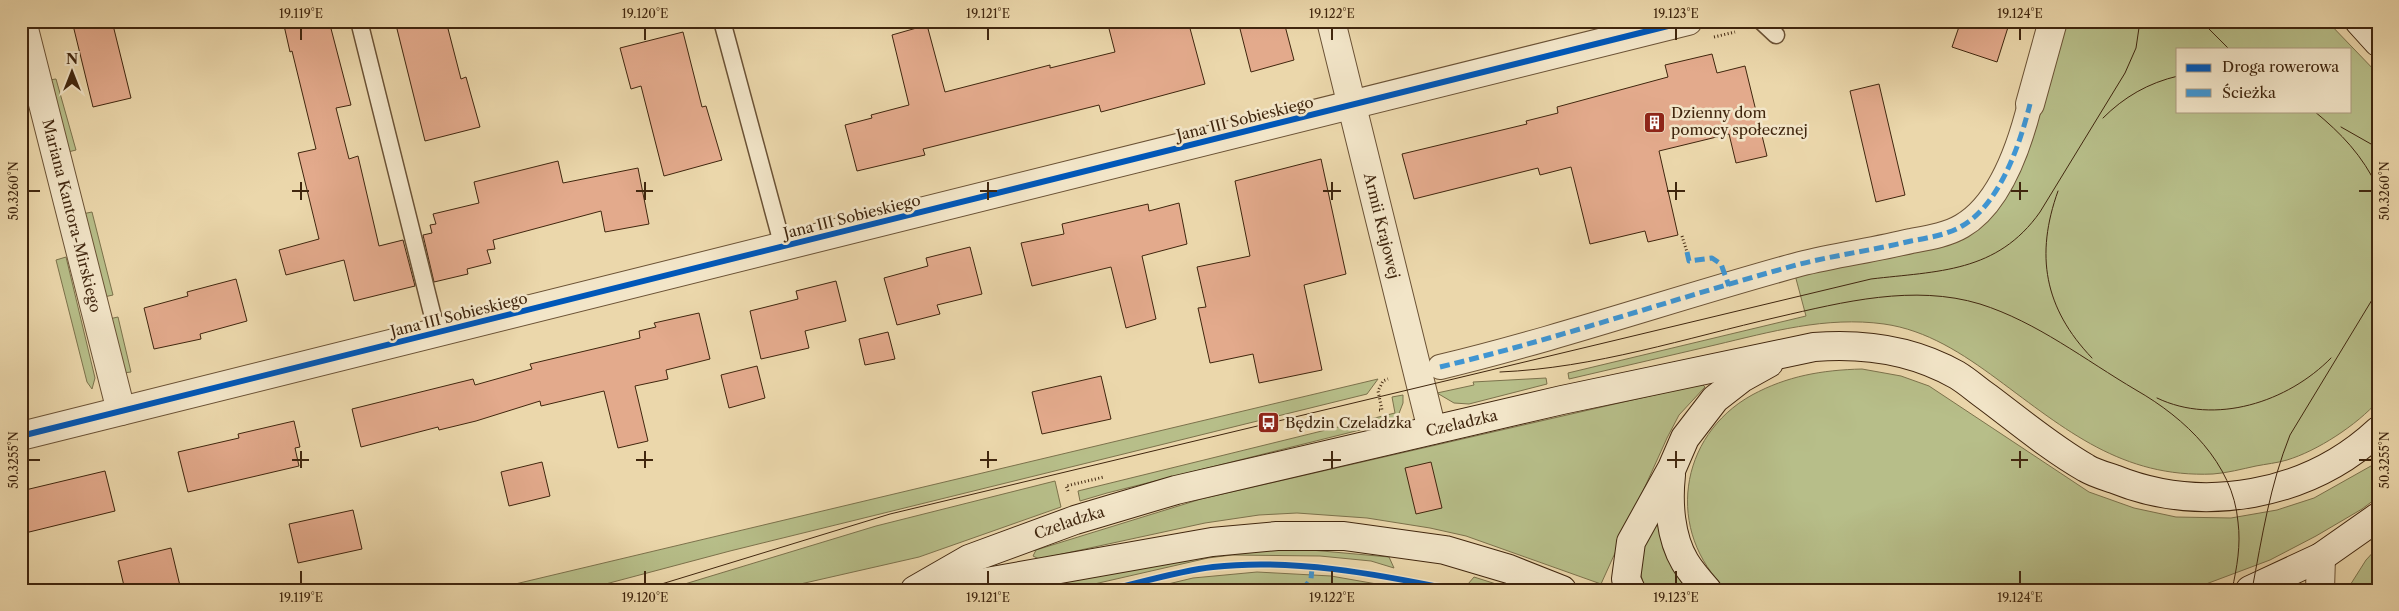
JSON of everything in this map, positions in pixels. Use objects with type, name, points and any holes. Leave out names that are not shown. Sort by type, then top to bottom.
[{"type":"main road","name":"Mariana Kantora-Mirskiego","points":[[22,21],[121,411]]},
{"type":"main road","name":"Armii Krajowej","points":[[1331,21],[1351,105],[1429,370],[1432,430]]},
{"type":"main road","name":"Jana III Sobieskiego","points":[[21,436],[783,248],[1688,21]]},
{"type":"main road","points":[[2030,104],[2053,21]]},
{"type":"main road","points":[[2359,21],[2378,42]]},
{"type":"main road","name":"Czeladzka","points":[[915,590],[969,560],[1111,508],[1176,490],[1432,430],[1792,350],[1841,345],[1871,347],[1922,359],[1958,375],[2086,468],[2133,487],[2181,497],[2234,497],[2272,490],[2332,466],[2357,450],[2378,431]]},
{"type":"main road","points":[[1631,590],[1626,579],[1631,542],[1672,468],[1684,438],[1716,400],[1742,378],[1792,350]]},
{"type":"main road","points":[[1672,468],[1668,501],[1676,537],[1684,561],[1706,590]]},
{"type":"main road","points":[[2250,590],[2321,557],[2378,517]]},
{"type":"main road","points":[[941,590],[1212,542],[1277,536],[1344,536],[1444,550],[1509,569],[1562,590]]},
{"type":"main road","points":[[2320,590],[2321,557]]},
{"type":"street","points":[[1429,370],[1549,339],[1801,264],[1930,237],[1961,226],[1981,210],[2011,162],[2022,135],[2030,104]]},
{"type":"lane","points":[[359,21],[437,333]]},
{"type":"lane","points":[[722,21],[783,248]]},
{"type":"lane","points":[[1761,21],[1776,35]]},
{"type":"path","points":[[1682,236],[1687,252]]},
{"type":"path","points":[[1372,412],[1382,410],[1378,391],[1383,381],[1429,370]]},
{"type":"path","points":[[1430,585],[1431,590]]},
{"type":"green space","points":[[2060,21],[2327,21],[2378,74],[2378,401],[2348,428],[2299,456],[2279,462],[2213,474],[2180,473],[2151,468],[2123,459],[2072,433],[1944,344],[1900,327],[1884,324],[1841,322],[1798,327],[1569,379],[1568,373],[1806,316],[1795,275],[1973,228]]},
{"type":"green space","points":[[56,79],[76,150],[68,152],[49,80]]},
{"type":"green space","points":[[92,212],[113,295],[104,297],[82,214]]},
{"type":"green space","points":[[66,257],[95,378],[92,389],[87,382],[56,260]]},
{"type":"green space","points":[[118,317],[131,372],[123,373],[109,319]]},
{"type":"green space","points":[[1862,369],[1901,376],[1929,386],[2089,492],[2134,508],[2176,517],[2231,518],[2277,510],[2314,498],[2378,462],[2378,497],[2362,509],[2316,536],[2270,560],[2190,590],[1727,590],[1707,567],[1694,541],[1688,514],[1689,486],[1695,459],[1708,435],[1727,413],[1765,388],[1805,375]]},
{"type":"green space","points":[[1546,378],[1547,384],[1469,404],[1454,403],[1437,393],[1474,385],[1473,382]]},
{"type":"green space","points":[[1378,379],[1367,394],[730,551],[583,590],[490,590]]},
{"type":"green space","points":[[1702,384],[1705,387],[1679,415],[1667,438],[1601,584],[1466,536],[1367,518],[1297,513],[1259,515],[1205,523],[1039,559],[1033,556],[1036,550],[1201,499]]},
{"type":"green space","points":[[1403,395],[1403,403],[1398,416],[1384,424],[1080,501],[1078,491],[1395,413],[1392,397]]},
{"type":"green space","points":[[1055,481],[1061,507],[919,557],[774,590],[665,590],[876,526]]},
{"type":"green space","points":[[1657,520],[1674,570],[1686,590],[1646,590],[1640,570],[1641,554]]},
{"type":"green space","points":[[2378,547],[2378,590],[2347,590],[2366,560]]},
{"type":"green space","points":[[1288,548],[1389,557],[1394,568],[1371,561],[1320,556],[1232,555],[1208,558],[1068,590],[1014,590],[1156,560]]},
{"type":"green space","points":[[1257,572],[1331,576],[1411,590],[1143,590],[1193,578]]},
{"type":"green space","points":[[1474,577],[1515,590],[1490,590],[1468,584]]},
{"type":"building","points":[[72,21],[112,21],[131,98],[93,107]]},
{"type":"building","points":[[283,21],[329,21],[351,105],[336,108],[349,159],[358,156],[379,246],[403,240],[415,286],[354,301],[344,260],[286,275],[279,250],[319,239],[298,153],[316,149]]},
{"type":"building","points":[[395,21],[446,21],[461,79],[466,77],[480,127],[425,141]]},
{"type":"building","points":[[1107,21],[1188,21],[1205,84],[1101,112],[1099,105],[923,149],[925,155],[857,171],[845,125],[872,118],[871,115],[909,105],[892,35],[927,25],[945,92],[1050,65],[1050,68],[1115,52]]},
{"type":"building","points":[[1238,21],[1265,21],[1266,27],[1284,22],[1294,60],[1251,72]]},
{"type":"building","points":[[1961,21],[2010,21],[1997,62],[1952,47]]},
{"type":"building","points":[[683,32],[702,107],[706,106],[722,160],[664,176],[641,86],[631,89],[620,48]]},
{"type":"building","points":[[1712,54],[1717,73],[1745,66],[1767,156],[1736,163],[1729,134],[1659,151],[1678,235],[1648,242],[1645,231],[1590,244],[1571,167],[1540,175],[1538,168],[1414,199],[1402,154],[1527,124],[1526,121],[1558,113],[1557,107],[1668,77],[1665,65]]},
{"type":"building","points":[[1879,84],[1905,195],[1876,202],[1850,91]]},
{"type":"building","points":[[1321,159],[1346,274],[1304,285],[1322,370],[1259,383],[1253,354],[1210,363],[1198,308],[1206,307],[1197,267],[1250,256],[1235,181]]},
{"type":"building","points":[[558,161],[563,183],[638,168],[649,224],[605,232],[601,211],[493,240],[495,249],[487,250],[491,263],[467,269],[468,274],[434,282],[423,235],[432,233],[430,225],[436,224],[433,214],[479,203],[474,182]]},
{"type":"building","points":[[1179,203],[1187,244],[1142,256],[1156,319],[1126,328],[1111,267],[1032,286],[1021,243],[1064,234],[1062,224],[1148,204],[1149,211]]},
{"type":"building","points":[[970,247],[982,294],[937,305],[940,314],[897,325],[884,278],[928,266],[926,258]]},
{"type":"building","points":[[236,279],[247,321],[200,334],[201,339],[154,349],[144,308],[188,296],[187,292]]},
{"type":"building","points":[[836,281],[846,321],[805,331],[809,348],[761,359],[750,311],[798,299],[796,291]]},
{"type":"building","points":[[699,313],[710,359],[666,370],[668,379],[635,386],[648,441],[618,448],[604,391],[541,406],[540,401],[476,421],[439,430],[438,427],[361,447],[352,409],[473,379],[475,385],[532,369],[530,364],[640,338],[639,331],[656,327],[654,323]]},
{"type":"building","points":[[888,332],[895,359],[865,365],[859,339]]},
{"type":"building","points":[[757,366],[765,398],[729,408],[721,375]]},
{"type":"building","points":[[1101,376],[1111,419],[1042,434],[1032,392]]},
{"type":"building","points":[[294,421],[300,447],[295,448],[299,466],[188,492],[178,452],[239,438],[238,434]]},
{"type":"building","points":[[542,462],[550,496],[509,506],[501,472]]},
{"type":"building","points":[[1431,462],[1442,508],[1416,514],[1405,468]]},
{"type":"building","points":[[105,471],[115,511],[21,534],[21,491]]},
{"type":"building","points":[[353,510],[362,549],[298,563],[289,524]]},
{"type":"building","points":[[171,548],[181,590],[125,590],[118,561]]},
{"type":"tram line","points":[[642,590],[890,514],[1871,279],[1943,270],[1985,258],[2005,247],[2023,232],[2040,212],[2125,73],[2136,48],[2140,21]]},
{"type":"tram line","points":[[2201,21],[2228,48]]},
{"type":"tram line","points":[[2103,118],[2128,97],[2147,87],[2176,77]]},
{"type":"tram line","points":[[2315,112],[2334,128],[2358,155],[2378,188]]},
{"type":"tram line","points":[[2341,127],[2378,148]]},
{"type":"tram line","points":[[2058,191],[2047,237],[2046,259],[2048,280],[2063,320],[2092,358]]},
{"type":"tram line","points":[[2252,590],[2272,492],[2290,435],[2378,290]]},
{"type":"tram line","points":[[1500,372],[1571,365],[1640,351],[1803,311],[1879,297],[1930,295],[1980,304],[2021,321],[2060,342],[2154,401],[2172,414],[2204,444],[2227,480],[2234,501],[2238,522],[2239,548],[2232,590]]},
{"type":"tram line","points":[[2157,398],[2179,406],[2203,410],[2250,405],[2294,387],[2314,374],[2331,358]]},
{"type":"marked path","points":[[1440,367],[1485,356],[1800,264],[1930,237],[1956,229],[1975,216],[1998,188],[2014,154],[2030,104]]},
{"type":"marked path","points":[[1687,252],[1689,261],[1712,258],[1721,264],[1729,286]]},
{"type":"marked path","points":[[1302,590],[1311,579],[1312,568]]},
{"type":"cycle path","points":[[21,436],[1688,21]]},
{"type":"cycle path","points":[[1109,590],[1200,569],[1243,565],[1303,566],[1334,569],[1395,578],[1454,590]]},
{"type":"place","name":"Dzienny dom pomocy społecznej","points":[[1655,122]]},
{"type":"place","name":"Będzin Czeladzka","points":[[1269,423]]}]
